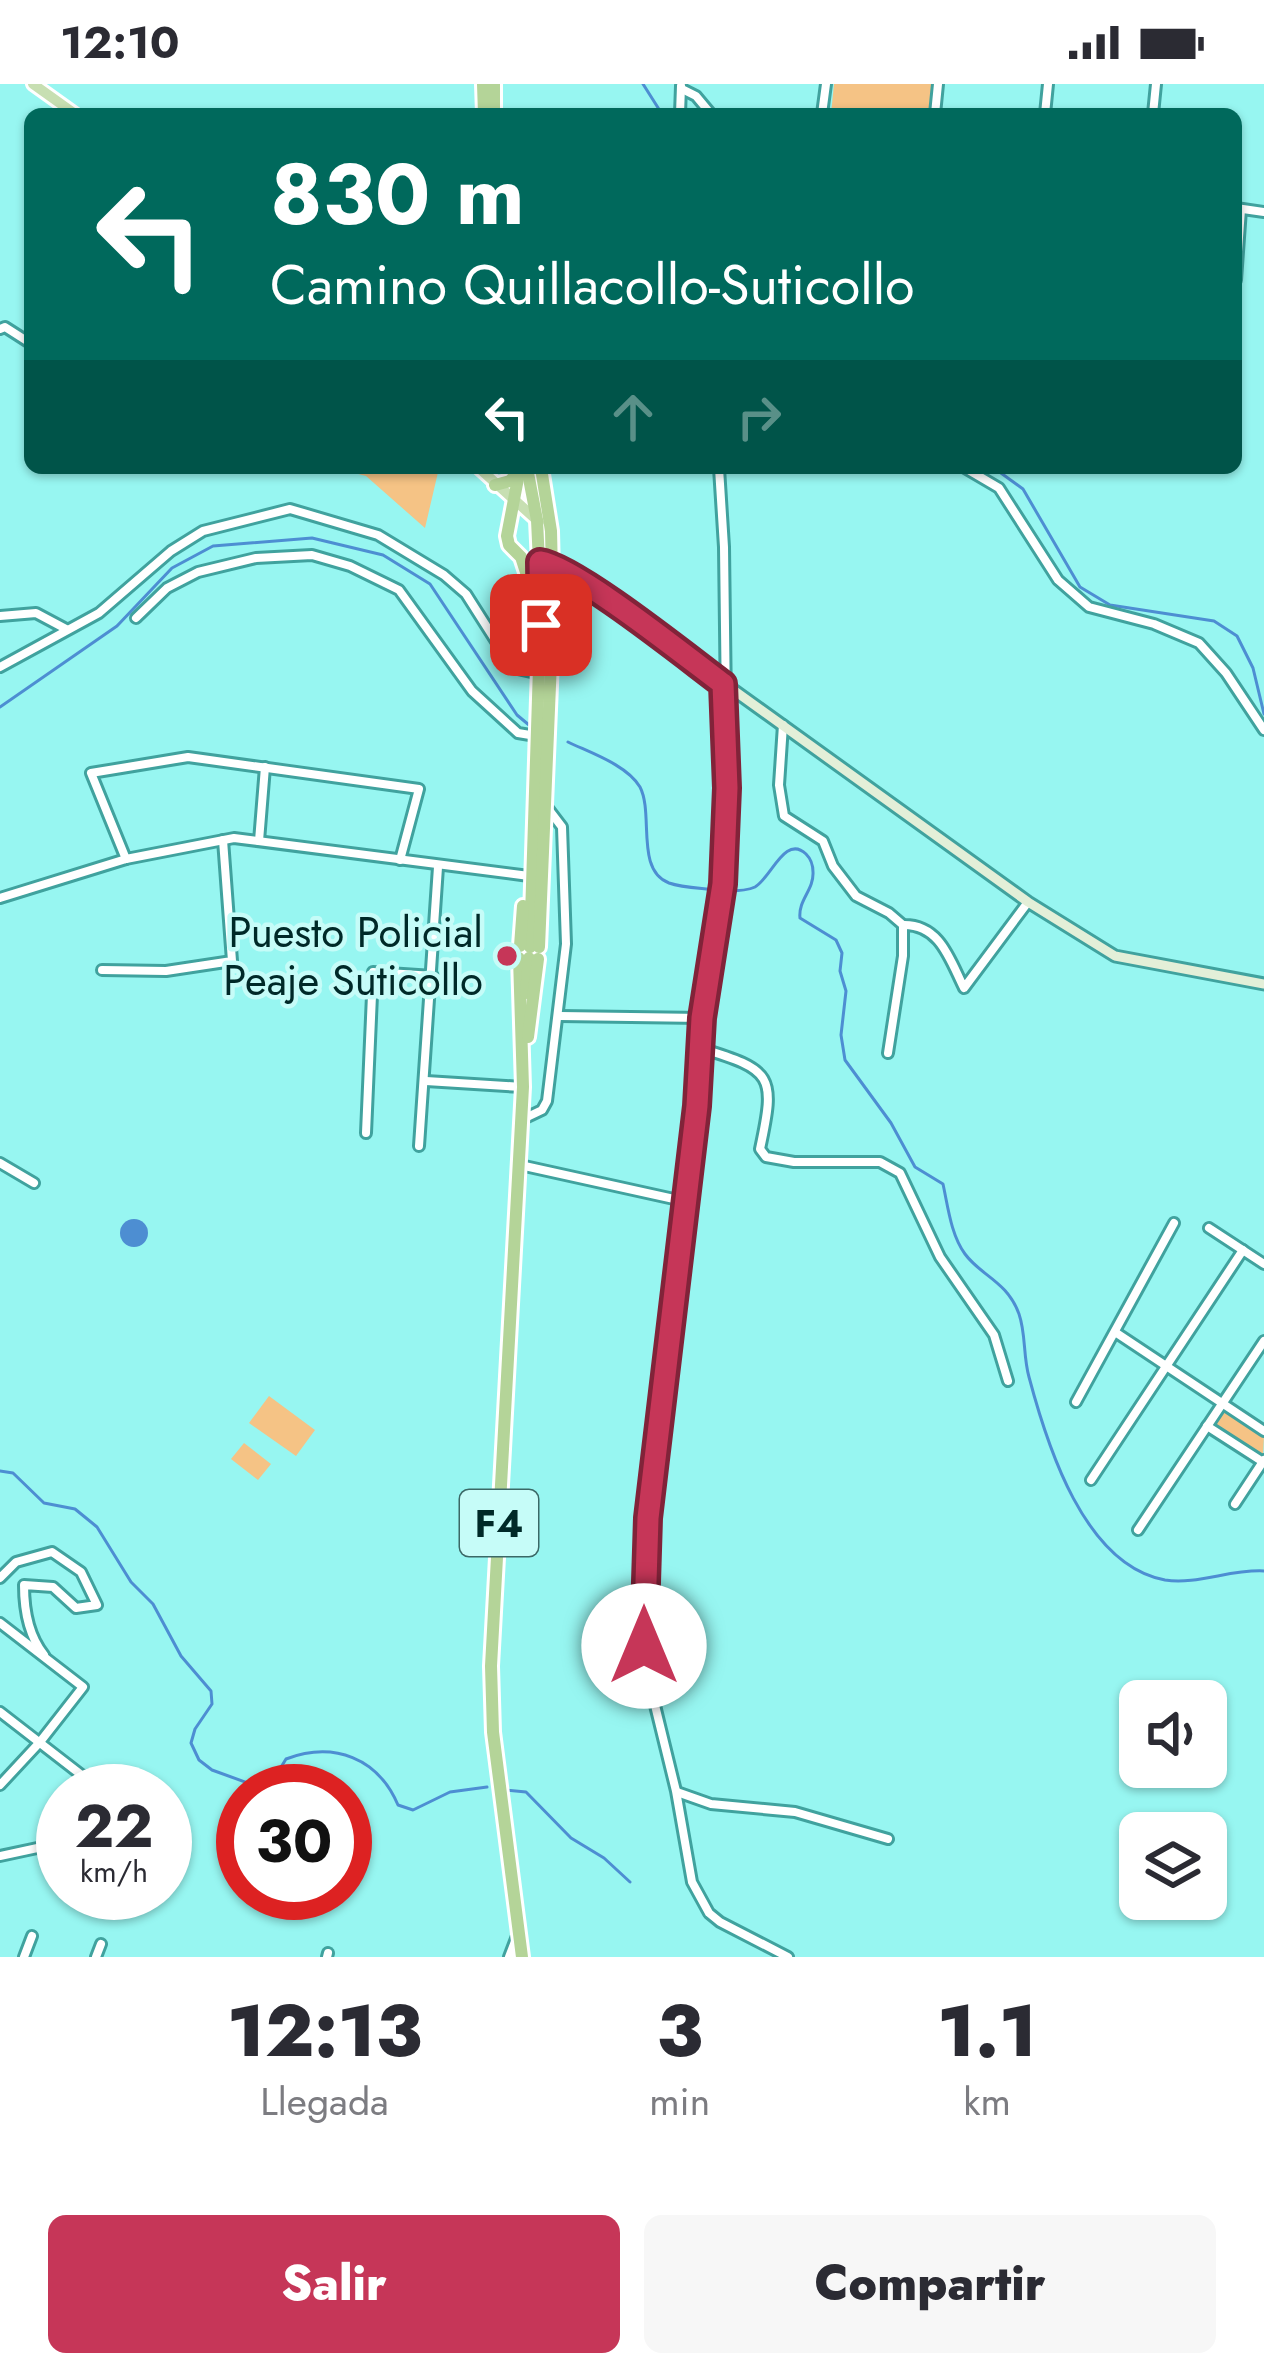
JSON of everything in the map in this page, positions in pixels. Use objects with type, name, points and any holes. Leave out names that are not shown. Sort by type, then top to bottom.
[{"type":"highway","points":[[495,485],[517,474]]},
{"type":"highway","points":[[521,474],[508,520],[509,545],[521,557],[541,625]]},
{"type":"highway","name":"F4","points":[[524,1062],[529,952],[545,805],[553,614],[525,474]]},
{"type":"highway","name":"F4","points":[[522,1957],[493,1732],[491,1666],[520,1165],[541,625],[551,531],[542,474]]},
{"type":"highway","points":[[521,557],[546,563]]},
{"type":"highway","points":[[553,614],[566,595],[582,591],[600,595]]},
{"type":"main road","points":[[33,84],[67,108]]},
{"type":"main road","points":[[485,474],[551,531]]},
{"type":"main road","points":[[495,485],[508,520]]},
{"type":"main road","points":[[546,563],[600,595],[1028,902],[1115,956],[1264,984]]},
{"type":"street","points":[[681,87],[706,108]]},
{"type":"street","points":[[719,474],[727,788],[723,884],[702,1018],[697,1106],[682,1201],[648,1518],[643,1615],[651,1689],[692,1882],[709,1913],[788,1957]]},
{"type":"street","points":[[975,474],[999,488],[1058,580],[1089,607],[1154,624],[1199,643],[1226,673],[1264,730]]},
{"type":"street","points":[[0,667],[118,600],[171,551],[203,530],[290,508],[378,535],[408,550],[466,594],[513,668],[540,674]]},
{"type":"street","points":[[136,618],[167,588],[198,572],[256,558],[312,555],[350,566],[400,590],[472,692],[518,733],[538,736]]},
{"type":"street","points":[[0,616],[36,613],[66,629]]},
{"type":"street","points":[[783,725],[779,785],[784,816],[823,841],[833,866],[856,896],[903,925],[915,925],[938,938],[964,988],[1028,902]]},
{"type":"street","points":[[126,859],[91,773],[188,757],[419,789],[400,860]]},
{"type":"street","points":[[259,841],[266,767]]},
{"type":"street","points":[[520,1120],[542,1111],[547,1101],[566,944],[562,827],[545,805]]},
{"type":"street","points":[[0,898],[126,859],[224,840],[529,876]]},
{"type":"street","points":[[102,970],[166,971],[232,961],[224,840]]},
{"type":"street","points":[[418,1146],[438,867]]},
{"type":"street","points":[[889,1053],[903,925]]},
{"type":"street","points":[[366,1132],[373,972],[433,976]]},
{"type":"street","points":[[560,1016],[702,1018]]},
{"type":"street","points":[[700,1048],[745,1061],[764,1078],[769,1098],[760,1149],[766,1157],[794,1162],[880,1162],[900,1173],[940,1257],[994,1335],[1008,1381]]},
{"type":"street","points":[[426,1082],[523,1087]]},
{"type":"street","points":[[0,1163],[34,1183]]},
{"type":"street","points":[[520,1165],[682,1201]]},
{"type":"street","points":[[1076,1402],[1174,1222]]},
{"type":"street","points":[[1209,1228],[1264,1264]]},
{"type":"street","points":[[1091,1480],[1243,1250]]},
{"type":"street","points":[[1115,1332],[1264,1431]]},
{"type":"street","points":[[1138,1530],[1264,1341]]},
{"type":"street","points":[[1207,1426],[1263,1461],[1235,1504]]},
{"type":"street","points":[[0,1578],[16,1562],[52,1552],[81,1573],[97,1605],[76,1608],[53,1587],[24,1585],[24,1612],[44,1654]]},
{"type":"street","points":[[0,1623],[83,1687],[0,1785]]},
{"type":"street","points":[[0,1712],[68,1764]]},
{"type":"street","points":[[676,1791],[712,1804],[795,1813],[888,1839]]},
{"type":"street","points":[[0,1856],[36,1848]]},
{"type":"street","points":[[509,1957],[518,1935]]},
{"type":"street","points":[[24,1957],[32,1936]]},
{"type":"street","points":[[96,1957],[100,1944]]},
{"type":"shaded area","points":[[834,84],[933,84],[931,108],[832,108]]},
{"type":"shaded area","points":[[358,474],[438,474],[425,528]]},
{"type":"shaded area","points":[[269,1396],[315,1430],[296,1456],[249,1423]]},
{"type":"shaded area","points":[[1222,1408],[1264,1435],[1263,1457],[1212,1424]]},
{"type":"shaded area","points":[[244,1443],[271,1464],[258,1480],[231,1459]]},
{"type":"water","points":[[134,1219],[144,1223],[148,1233],[144,1243],[134,1247],[124,1243],[120,1233],[124,1223]]},
{"type":"waterway","points":[[643,84],[658,108]]},
{"type":"waterway","points":[[1002,474],[1023,489],[1080,587],[1110,605],[1214,621],[1237,636],[1253,668],[1264,714]]},
{"type":"waterway","points":[[0,707],[117,626],[172,568],[213,546],[312,538],[383,555],[430,584],[517,715],[529,725]]},
{"type":"waterway","points":[[568,742],[618,766],[640,787],[649,854],[659,876],[674,885],[716,890]]},
{"type":"waterway","points":[[726,891],[755,887],[791,849],[809,858],[813,878],[800,918],[836,940],[842,953],[845,1060],[891,1123],[915,1167],[943,1184],[953,1230],[965,1254],[1014,1303],[1046,1435],[1091,1527],[1112,1552],[1137,1570],[1165,1580],[1264,1571]]},
{"type":"waterway","points":[[0,1471],[13,1473],[44,1503],[75,1509],[97,1527],[131,1582],[153,1604],[181,1656],[211,1691],[212,1704],[191,1743],[199,1760],[212,1770],[267,1790],[286,1759],[337,1753],[366,1765],[379,1775],[398,1805],[413,1810],[450,1792],[487,1787]]},
{"type":"waterway","points":[[505,1790],[526,1792],[571,1838],[604,1858],[630,1882]]},
{"type":"place","name":"Puesto Policial Peaje Suticollo","points":[[507,956]]},
{"type":"route","points":[[541,625],[540,562],[553,564],[607,599],[723,684],[727,788],[723,884],[702,1018],[697,1106],[682,1201],[648,1518],[644,1646]]}]
